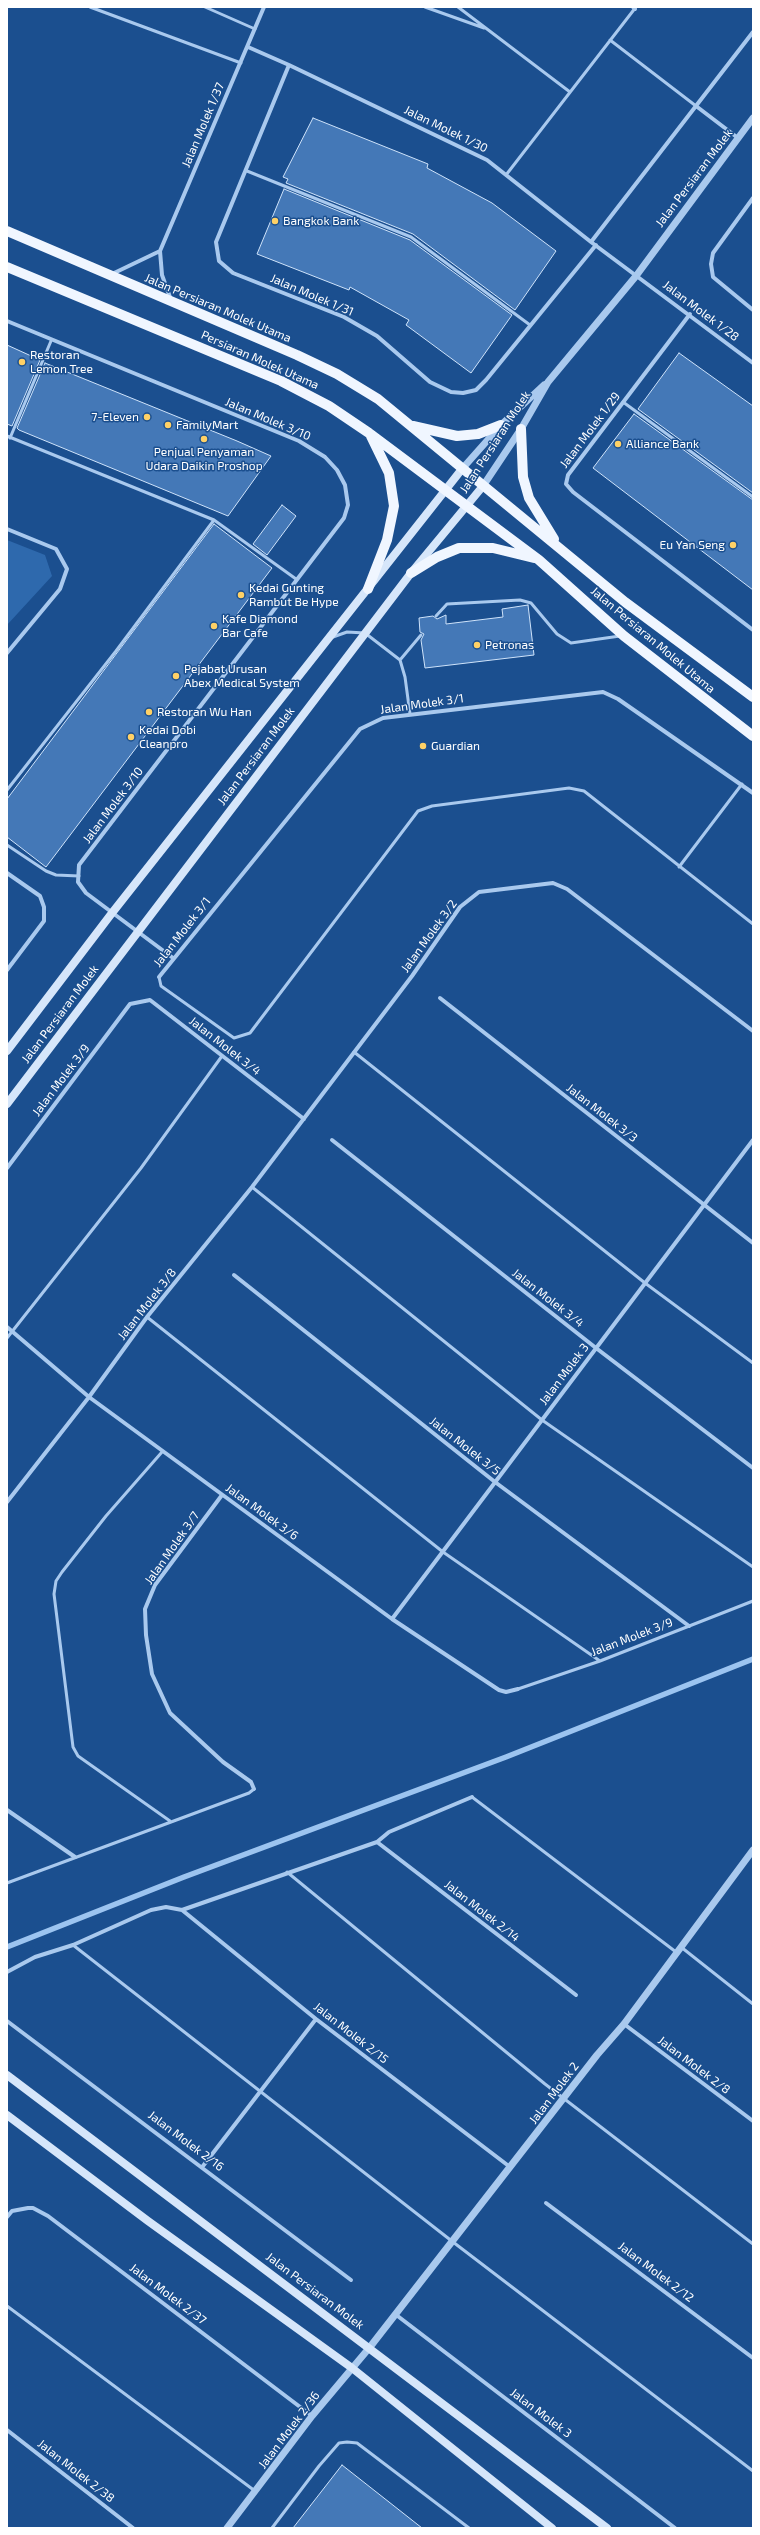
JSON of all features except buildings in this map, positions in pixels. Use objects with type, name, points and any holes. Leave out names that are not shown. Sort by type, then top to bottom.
[{"type":"main road","name":"Jalan Persiaran Molek Utama","points":[[7,231],[337,374],[378,399],[410,425]]},
{"type":"main road","name":"Persiaran Molek Utama","points":[[7,267],[281,381],[330,406],[369,433],[466,507],[539,560]]},
{"type":"main road","points":[[410,425],[457,436],[478,434],[501,425]]},
{"type":"main road","points":[[410,425],[559,547]]},
{"type":"main road","points":[[521,428],[523,477],[529,498],[559,547]]},
{"type":"main road","points":[[368,589],[387,540],[394,506],[389,473],[369,433]]},
{"type":"main road","name":"Jalan Persiaran Molek","points":[[7,1051],[112,913],[462,469]]},
{"type":"main road","name":"Jalan Persiaran Molek","points":[[7,1104],[411,572],[484,486]]},
{"type":"main road","points":[[411,572],[436,557],[459,548],[479,546],[539,560]]},
{"type":"main road","name":"Jalan Persiaran Molek Utama","points":[[559,547],[625,602],[753,697]]},
{"type":"main road","name":"Jalan Persiaran Molek Utama","points":[[539,560],[624,636],[753,736]]},
{"type":"main road","name":"Jalan Persiaran Molek","points":[[7,2075],[370,2347],[607,2528]]},
{"type":"main road","points":[[7,2115],[148,2221],[352,2368],[552,2528]]},
{"type":"street","name":"Jalan Molek 1/37","points":[[172,302],[162,275],[160,251],[264,7]]},
{"type":"street","points":[[591,242],[753,32]]},
{"type":"street","name":"Jalan Molek 1/30","points":[[248,47],[290,65],[475,154],[506,175],[636,276]]},
{"type":"street","name":"Jalan Molek 1/31","points":[[290,65],[216,242],[219,261],[233,273],[344,317],[377,336],[430,382],[451,392],[463,393],[476,390],[596,245]]},
{"type":"street","points":[[696,106],[738,138]]},
{"type":"street","name":"Jalan Persiaran Molek","points":[[484,486],[548,382],[636,276],[753,118]]},
{"type":"street","points":[[753,198],[713,253],[711,264],[713,277],[753,310]]},
{"type":"street","points":[[108,276],[160,251]]},
{"type":"street","name":"Jalan Molek 1/28","points":[[636,276],[690,314],[753,363]]},
{"type":"street","name":"Jalan Molek 1/29","points":[[690,314],[568,475],[566,484],[573,492],[753,630]]},
{"type":"street","name":"Jalan Molek 3/10","points":[[7,322],[299,441],[325,457],[337,470],[345,485],[348,505],[344,518],[79,865],[79,876]]},
{"type":"street","name":"Jalan Persiaran Molek","points":[[462,469],[501,425],[526,400],[548,382]]},
{"type":"street","points":[[7,529],[56,549],[67,569],[60,589],[7,653]]},
{"type":"street","name":"Jalan Molek 3/1","points":[[159,977],[360,730],[383,718],[603,692],[618,699],[753,793]]},
{"type":"street","points":[[7,872],[40,896],[44,914],[44,921],[7,970]]},
{"type":"street","points":[[79,876],[78,882],[86,893],[137,933],[173,958]]},
{"type":"street","name":"Jalan Molek 3/2","points":[[304,1119],[460,907],[479,892],[553,883],[567,890],[753,1031]]},
{"type":"street","name":"Jalan Molek 3/3","points":[[440,998],[703,1206],[753,1243]]},
{"type":"street","name":"Jalan Molek 3/4","points":[[130,1004],[150,1000],[304,1119]]},
{"type":"street","name":"Jalan Molek 3/9","points":[[7,1168],[130,1004]]},
{"type":"street","name":"Jalan Molek 3/8","points":[[7,1502],[90,1397],[147,1317],[304,1119]]},
{"type":"street","name":"Jalan Molek 3/4","points":[[332,1140],[596,1348],[753,1468]]},
{"type":"street","name":"Jalan Molek 3","points":[[392,1620],[752,1143]]},
{"type":"street","name":"Jalan Molek 3/5","points":[[234,1275],[495,1482],[689,1626]]},
{"type":"street","name":"Jalan Molek 3/6","points":[[7,1327],[90,1397],[162,1452],[392,1620],[499,1690],[506,1692],[518,1689]]},
{"type":"street","name":"Jalan Molek 3/7","points":[[222,1495],[155,1585],[145,1609],[146,1635],[152,1674],[170,1714],[223,1762],[251,1782],[254,1789]]},
{"type":"street","points":[[7,1972],[35,1957],[73,1945],[151,1910],[166,1907],[182,1910],[287,1872],[377,1842],[389,1832],[472,1797]]},
{"type":"street","points":[[7,1810],[75,1857]]},
{"type":"street","name":"Jalan Molek 2/14","points":[[377,1842],[576,1995]]},
{"type":"street","name":"Jalan Molek 2","points":[[370,2347],[453,2242],[563,2098],[624,2024],[753,1850]]},
{"type":"street","name":"Jalan Molek 2/15","points":[[182,1910],[316,2018],[510,2168]]},
{"type":"street","points":[[203,2166],[316,2018]]},
{"type":"street","name":"Jalan Molek 2/16","points":[[7,2021],[203,2166],[351,2280]]},
{"type":"street","name":"Jalan Molek 2/8","points":[[624,2024],[753,2121]]},
{"type":"street","name":"Jalan Molek 2/12","points":[[546,2203],[753,2358]]},
{"type":"street","name":"Jalan Molek 2/37","points":[[7,2217],[12,2212],[28,2208],[33,2208],[48,2216],[312,2416]]},
{"type":"street","name":"Jalan Molek 3","points":[[395,2314],[675,2528]]},
{"type":"street","name":"Jalan Molek 2/36","points":[[227,2528],[256,2492],[312,2416],[370,2347]]},
{"type":"street","name":"Jalan Molek 2/38","points":[[7,2430],[133,2528]]},
{"type":"lane","points":[[90,7],[241,63]]},
{"type":"lane","points":[[205,7],[255,29]]},
{"type":"lane","points":[[425,7],[488,30]]},
{"type":"lane","points":[[458,7],[570,92]]},
{"type":"lane","points":[[506,175],[635,8]]},
{"type":"lane","points":[[610,40],[696,106]]},
{"type":"lane","points":[[247,170],[410,237],[530,325]]},
{"type":"lane","points":[[51,341],[9,437],[214,520],[296,579]]},
{"type":"lane","points":[[623,402],[753,497]]},
{"type":"lane","points":[[7,790],[116,651],[214,520]]},
{"type":"lane","points":[[436,616],[447,604],[520,600],[531,604],[557,634],[571,643],[624,636]]},
{"type":"lane","points":[[328,639],[347,632],[365,634],[400,660],[405,677],[410,714]]},
{"type":"lane","points":[[400,660],[421,635]]},
{"type":"lane","points":[[679,867],[742,784]]},
{"type":"lane","points":[[159,977],[161,986],[234,1038],[250,1033],[418,811],[432,806],[569,788],[584,791],[753,924]]},
{"type":"lane","points":[[7,845],[46,871],[56,875],[79,876]]},
{"type":"lane","points":[[354,1052],[645,1283],[753,1363]]},
{"type":"lane","points":[[7,1338],[141,1168],[222,1056]]},
{"type":"lane","points":[[252,1186],[542,1420],[753,1567]]},
{"type":"lane","points":[[147,1317],[443,1552],[600,1661]]},
{"type":"lane","points":[[162,1452],[106,1516],[62,1572],[56,1582],[54,1594],[73,1746],[78,1756],[170,1821]]},
{"type":"lane","name":"Jalan Molek 3/9","points":[[518,1689],[600,1661],[753,1601]]},
{"type":"lane","points":[[7,1883],[170,1821],[250,1793],[254,1789]]},
{"type":"lane","points":[[472,1797],[753,2004]]},
{"type":"lane","points":[[287,1872],[563,2098],[753,2244]]},
{"type":"lane","points":[[73,1945],[453,2242],[753,2471]]},
{"type":"lane","points":[[7,2306],[185,2441],[256,2492]]},
{"type":"lane","points":[[272,2528],[319,2466],[339,2443],[347,2442],[357,2443],[469,2528]]},
{"type":"shaded area","points":[[7,540],[45,555],[52,576],[7,625]]},
{"type":"waterway","points":[[7,1947],[184,1877],[506,1757],[753,1659]]},
{"type":"place","name":"Bangkok Bank","points":[[275,221]]},
{"type":"place","name":"Restoran Lemon Tree","points":[[22,362]]},
{"type":"place","name":"7-Eleven","points":[[147,417]]},
{"type":"place","name":"FamilyMart","points":[[168,425]]},
{"type":"place","name":"Penjual Penyaman Udara Daikin Proshop","points":[[204,439]]},
{"type":"place","name":"Alliance Bank","points":[[618,444]]},
{"type":"place","name":"Eu Yan Seng","points":[[733,545]]},
{"type":"place","name":"Kedai Gunting Rambut Be Hype","points":[[241,595]]},
{"type":"place","name":"Kafe Diamond Bar Cafe","points":[[214,626]]},
{"type":"place","name":"Petronas","points":[[477,645]]},
{"type":"place","name":"Pejabat Urusan Abex Medical System","points":[[176,676]]},
{"type":"place","name":"Restoran Wu Han","points":[[149,712]]},
{"type":"place","name":"Kedai Dobi Cleanpro","points":[[131,737]]},
{"type":"place","name":"Guardian","points":[[423,746]]}]
